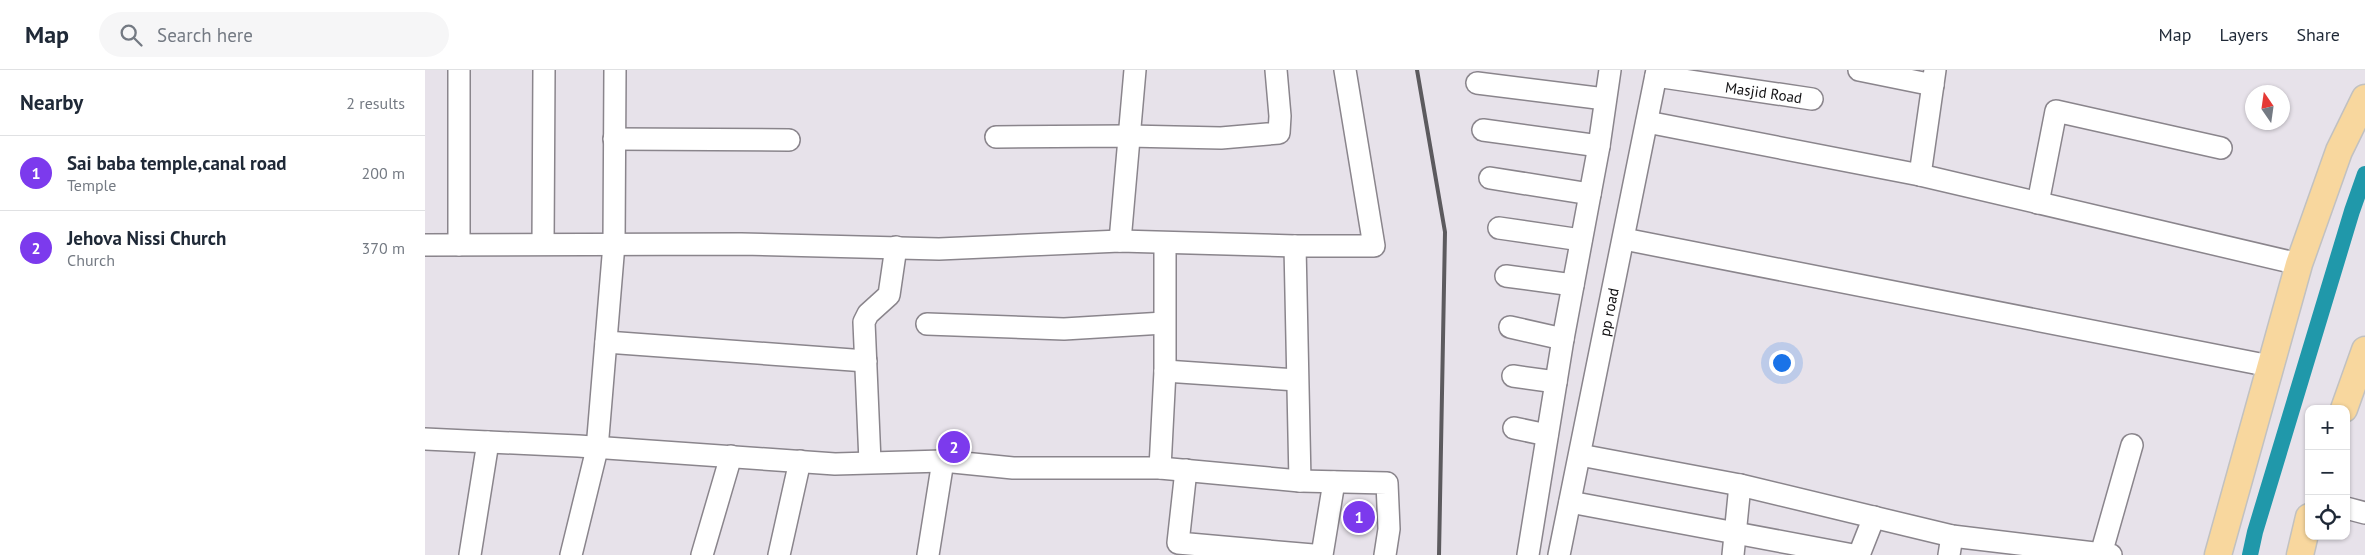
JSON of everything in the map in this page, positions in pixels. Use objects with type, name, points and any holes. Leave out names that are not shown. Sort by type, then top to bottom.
[{"type":"main road","points":[[2218,555],[2299,264],[2339,151],[2365,98]]},
{"type":"main road","points":[[2345,405],[2365,350]]},
{"type":"main road","points":[[2300,555],[2305,534]]},
{"type":"street","points":[[459,70],[459,245]]},
{"type":"street","points":[[543,244],[544,70]]},
{"type":"street","points":[[571,555],[597,449],[614,244],[615,70]]},
{"type":"street","points":[[1120,241],[1135,70]]},
{"type":"street","points":[[996,137],[1128,136],[1221,138],[1279,133],[1280,116],[1276,70]]},
{"type":"street","points":[[425,245],[614,244],[939,248],[1120,241],[1295,246],[1374,246],[1345,70]]},
{"type":"street","points":[[1527,555],[1563,339],[1599,146],[1609,70]]},
{"type":"street","points":[[1859,70],[1934,77],[1920,175]]},
{"type":"street","name":"Masjid Road","points":[[1656,73],[1812,99]]},
{"type":"street","name":"pp road","points":[[1559,555],[1656,73]]},
{"type":"street","points":[[1477,83],[1605,99]]},
{"type":"street","points":[[2038,202],[2055,111],[2221,148]]},
{"type":"street","points":[[1647,122],[1920,175],[2299,264]]},
{"type":"street","points":[[1483,130],[1599,146]]},
{"type":"street","points":[[615,139],[789,140]]},
{"type":"street","points":[[1490,178],[1590,194]]},
{"type":"street","points":[[1499,228],[1581,240]]},
{"type":"street","points":[[1624,239],[2270,366]]},
{"type":"street","points":[[1160,468],[1165,371],[1165,243]]},
{"type":"street","points":[[1295,246],[1300,480]]},
{"type":"street","points":[[870,462],[864,322],[868,314],[889,295],[896,248]]},
{"type":"street","points":[[1506,276],[1573,285]]},
{"type":"street","points":[[927,324],[1065,329],[1164,323]]},
{"type":"street","points":[[1510,327],[1563,339]]},
{"type":"street","points":[[606,342],[866,361]]},
{"type":"street","points":[[1165,371],[1297,380]]},
{"type":"street","points":[[1513,376],[1556,382]]},
{"type":"street","points":[[1514,428],[1547,434]]},
{"type":"street","points":[[425,439],[731,456],[835,464],[943,461],[1013,468],[1160,468],[1300,480],[1387,483],[1389,529],[1385,555]]},
{"type":"street","points":[[470,555],[488,442]]},
{"type":"street","points":[[1580,455],[1740,484],[1874,517],[1950,546],[2106,554],[2131,445]]},
{"type":"street","points":[[702,555],[731,456]]},
{"type":"street","points":[[779,555],[801,461]]},
{"type":"street","points":[[928,555],[943,461]]},
{"type":"street","points":[[1186,470],[1177,549],[1313,555]]},
{"type":"street","points":[[1322,555],[1334,482]]},
{"type":"street","points":[[1733,555],[1740,484]]},
{"type":"street","points":[[1570,502],[1853,555]]},
{"type":"street","points":[[2350,509],[2365,513]]},
{"type":"street","points":[[1859,555],[1874,517]]},
{"type":"waterway","points":[[2250,555],[2255,532],[2352,211],[2365,174]]},
{"type":"railway","points":[[1417,70],[1445,232],[1439,555]]},
{"type":"place","name":"Jehova Nissi Church","points":[[954,447]]},
{"type":"place","name":"Sai baba temple,canal road","points":[[1359,517]]}]
